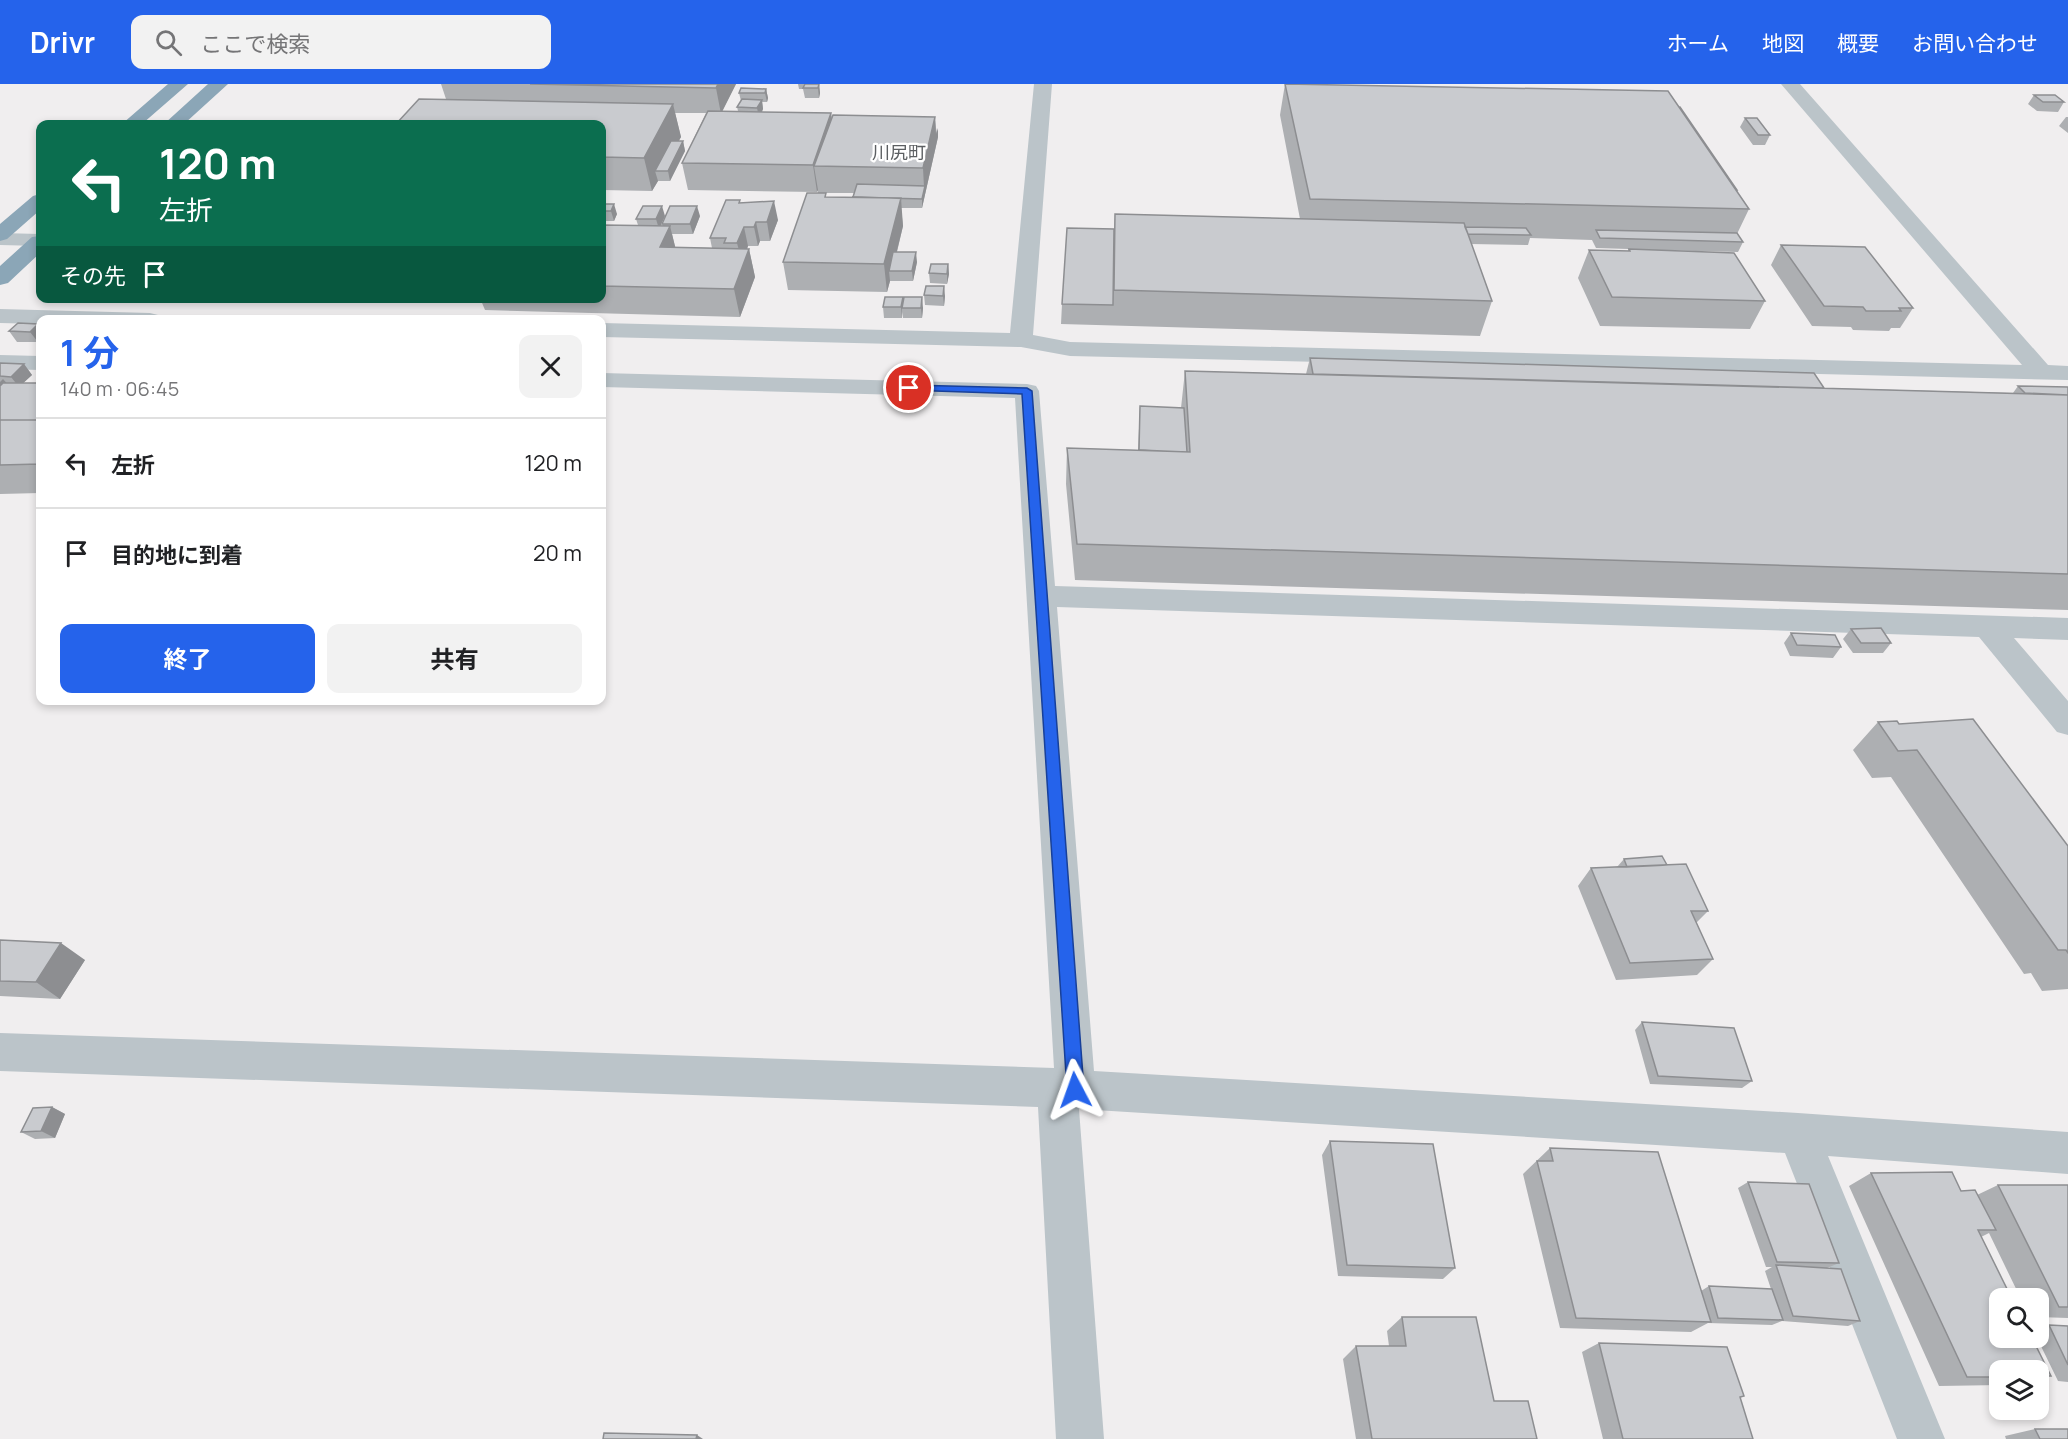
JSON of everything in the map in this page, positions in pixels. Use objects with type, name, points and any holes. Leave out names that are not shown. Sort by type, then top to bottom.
[{"type":"highway","points":[[135,120],[178,84]]},
{"type":"highway","points":[[178,120],[219,84]]},
{"type":"highway","points":[[0,237],[36,204]]},
{"type":"highway","points":[[0,278],[36,245]]},
{"type":"street","points":[[1021,340],[1042,84]]},
{"type":"street","points":[[1790,84],[2041,372]]},
{"type":"street","points":[[0,237],[36,241]]},
{"type":"street","points":[[0,316],[36,317]]},
{"type":"street","points":[[606,330],[1021,340],[1070,349],[2068,373]]},
{"type":"street","points":[[0,362],[36,363]]},
{"type":"street","points":[[606,380],[1027,391],[1041,596],[1066,1089],[1080,1439]]},
{"type":"street","points":[[1041,596],[2068,629]]},
{"type":"street","points":[[1987,626],[2068,723]]},
{"type":"street","points":[[0,1052],[1066,1089],[1798,1133],[2068,1153]]},
{"type":"street","points":[[1798,1133],[1921,1439]]},
{"type":"building","points":[[530,84],[718,84],[716,88]]},
{"type":"building","points":[[805,84],[819,84],[818,88],[803,88]]},
{"type":"building","points":[[1285,84],[1668,91],[1749,209],[1310,199]]},
{"type":"building","points":[[741,88],[766,89],[765,93],[739,93]]},
{"type":"building","points":[[2034,95],[2055,95],[2064,102],[2043,102]]},
{"type":"building","points":[[419,99],[673,104],[644,158],[606,157],[606,120],[400,120]]},
{"type":"building","points":[[742,99],[762,100],[757,108],[737,107]]},
{"type":"building","points":[[1680,107],[1737,190],[1736,190]]},
{"type":"building","points":[[708,111],[831,113],[813,165],[682,163]]},
{"type":"building","points":[[833,115],[935,117],[923,168],[814,166]]},
{"type":"building","points":[[1745,118],[1757,118],[1770,135],[1758,135]]},
{"type":"building","points":[[671,141],[683,141],[668,171],[655,171]]},
{"type":"building","points":[[857,184],[925,186],[922,199],[853,197]]},
{"type":"building","points":[[807,193],[826,193],[825,197],[901,198],[884,264],[783,262]]},
{"type":"building","points":[[726,200],[740,200],[739,203],[774,201],[767,222],[756,222],[754,227],[744,227],[737,243],[724,243],[726,238],[710,238]]},
{"type":"building","points":[[606,204],[614,204],[611,211],[606,211]]},
{"type":"building","points":[[643,206],[662,206],[656,219],[636,219]]},
{"type":"building","points":[[670,206],[697,206],[690,224],[662,224]]},
{"type":"building","points":[[1115,214],[1464,223],[1492,301],[1114,290]]},
{"type":"building","points":[[606,225],[670,226],[660,247],[749,249],[734,289],[606,286]]},
{"type":"building","points":[[1465,227],[1526,228],[1531,235],[1468,234]]},
{"type":"building","points":[[1067,228],[1114,229],[1113,305],[1062,304]]},
{"type":"building","points":[[1596,230],[1737,233],[1743,242],[1600,238]]},
{"type":"building","points":[[1781,245],[1865,247],[1913,308],[1899,308],[1901,311],[1866,311],[1863,307],[1824,306]]},
{"type":"building","points":[[1629,249],[1734,253],[1765,301],[1612,297],[1589,250],[1630,251]]},
{"type":"building","points":[[893,252],[916,252],[912,271],[889,271]]},
{"type":"building","points":[[931,264],[948,264],[947,274],[929,273]]},
{"type":"building","points":[[926,286],[944,286],[943,296],[924,295]]},
{"type":"building","points":[[885,297],[903,297],[901,307],[883,307]]},
{"type":"building","points":[[904,297],[922,297],[921,308],[902,308]]},
{"type":"building","points":[[18,323],[36,324],[30,332],[9,331]]},
{"type":"building","points":[[1310,358],[1814,373],[1824,388],[1313,374]]},
{"type":"building","points":[[0,363],[24,364],[11,377],[0,376]]},
{"type":"building","points":[[1185,371],[2068,395],[2068,574],[1077,544],[1067,448],[1190,452]]},
{"type":"building","points":[[3,383],[36,383],[36,420],[0,420],[0,386]]},
{"type":"building","points":[[2018,386],[2068,387],[2068,395],[2025,393]]},
{"type":"building","points":[[1140,406],[1184,408],[1187,452],[1139,450]]},
{"type":"building","points":[[0,420],[36,420],[36,464],[0,465]]},
{"type":"building","points":[[1881,628],[1891,643],[1861,643],[1851,629]]},
{"type":"building","points":[[1791,633],[1835,635],[1841,647],[1797,645]]},
{"type":"building","points":[[1973,719],[2068,846],[2068,953],[2066,950],[2058,950],[1917,750],[1898,751],[1878,722],[1897,721],[1899,724]]},
{"type":"building","points":[[1662,856],[1667,865],[1627,867],[1624,859]]},
{"type":"building","points":[[1686,864],[1708,911],[1691,911],[1713,959],[1630,963],[1591,868]]},
{"type":"building","points":[[0,940],[61,943],[36,982],[0,981]]},
{"type":"building","points":[[1642,1022],[1734,1028],[1752,1081],[1658,1076]]},
{"type":"building","points":[[52,1107],[41,1131],[21,1132],[33,1108]]},
{"type":"building","points":[[1330,1141],[1433,1144],[1455,1268],[1347,1265]]},
{"type":"building","points":[[1550,1148],[1658,1152],[1711,1322],[1576,1318],[1537,1161],[1553,1161]]},
{"type":"building","points":[[1952,1172],[1961,1191],[1975,1190],[1996,1230],[1978,1230],[2007,1288],[1989,1288],[1989,1348],[2037,1348],[2043,1360],[1989,1360],[1989,1377],[1967,1377],[1871,1173]]},
{"type":"building","points":[[1748,1182],[1809,1184],[1839,1263],[1777,1262]]},
{"type":"building","points":[[1998,1185],[2068,1185],[2068,1307],[2059,1307]]},
{"type":"building","points":[[1776,1265],[1841,1269],[1860,1321],[1793,1316]]},
{"type":"building","points":[[1709,1286],[1772,1289],[1783,1320],[1718,1318]]},
{"type":"building","points":[[1402,1317],[1476,1317],[1494,1401],[1528,1401],[1537,1439],[1372,1439],[1356,1346],[1406,1346]]},
{"type":"building","points":[[2049,1325],[2068,1326],[2068,1365]]},
{"type":"building","points":[[1599,1343],[1727,1347],[1744,1396],[1740,1397],[1753,1439],[1623,1439]]},
{"type":"building","points":[[2035,1429],[2068,1429],[2068,1439],[2040,1439]]},
{"type":"building","points":[[604,1433],[697,1435],[696,1439],[603,1439]]},
{"type":"district","name":"川尻町","points":[[899,152]]},
{"type":"route","points":[[909,388],[1027,391],[1075,1090]]}]
